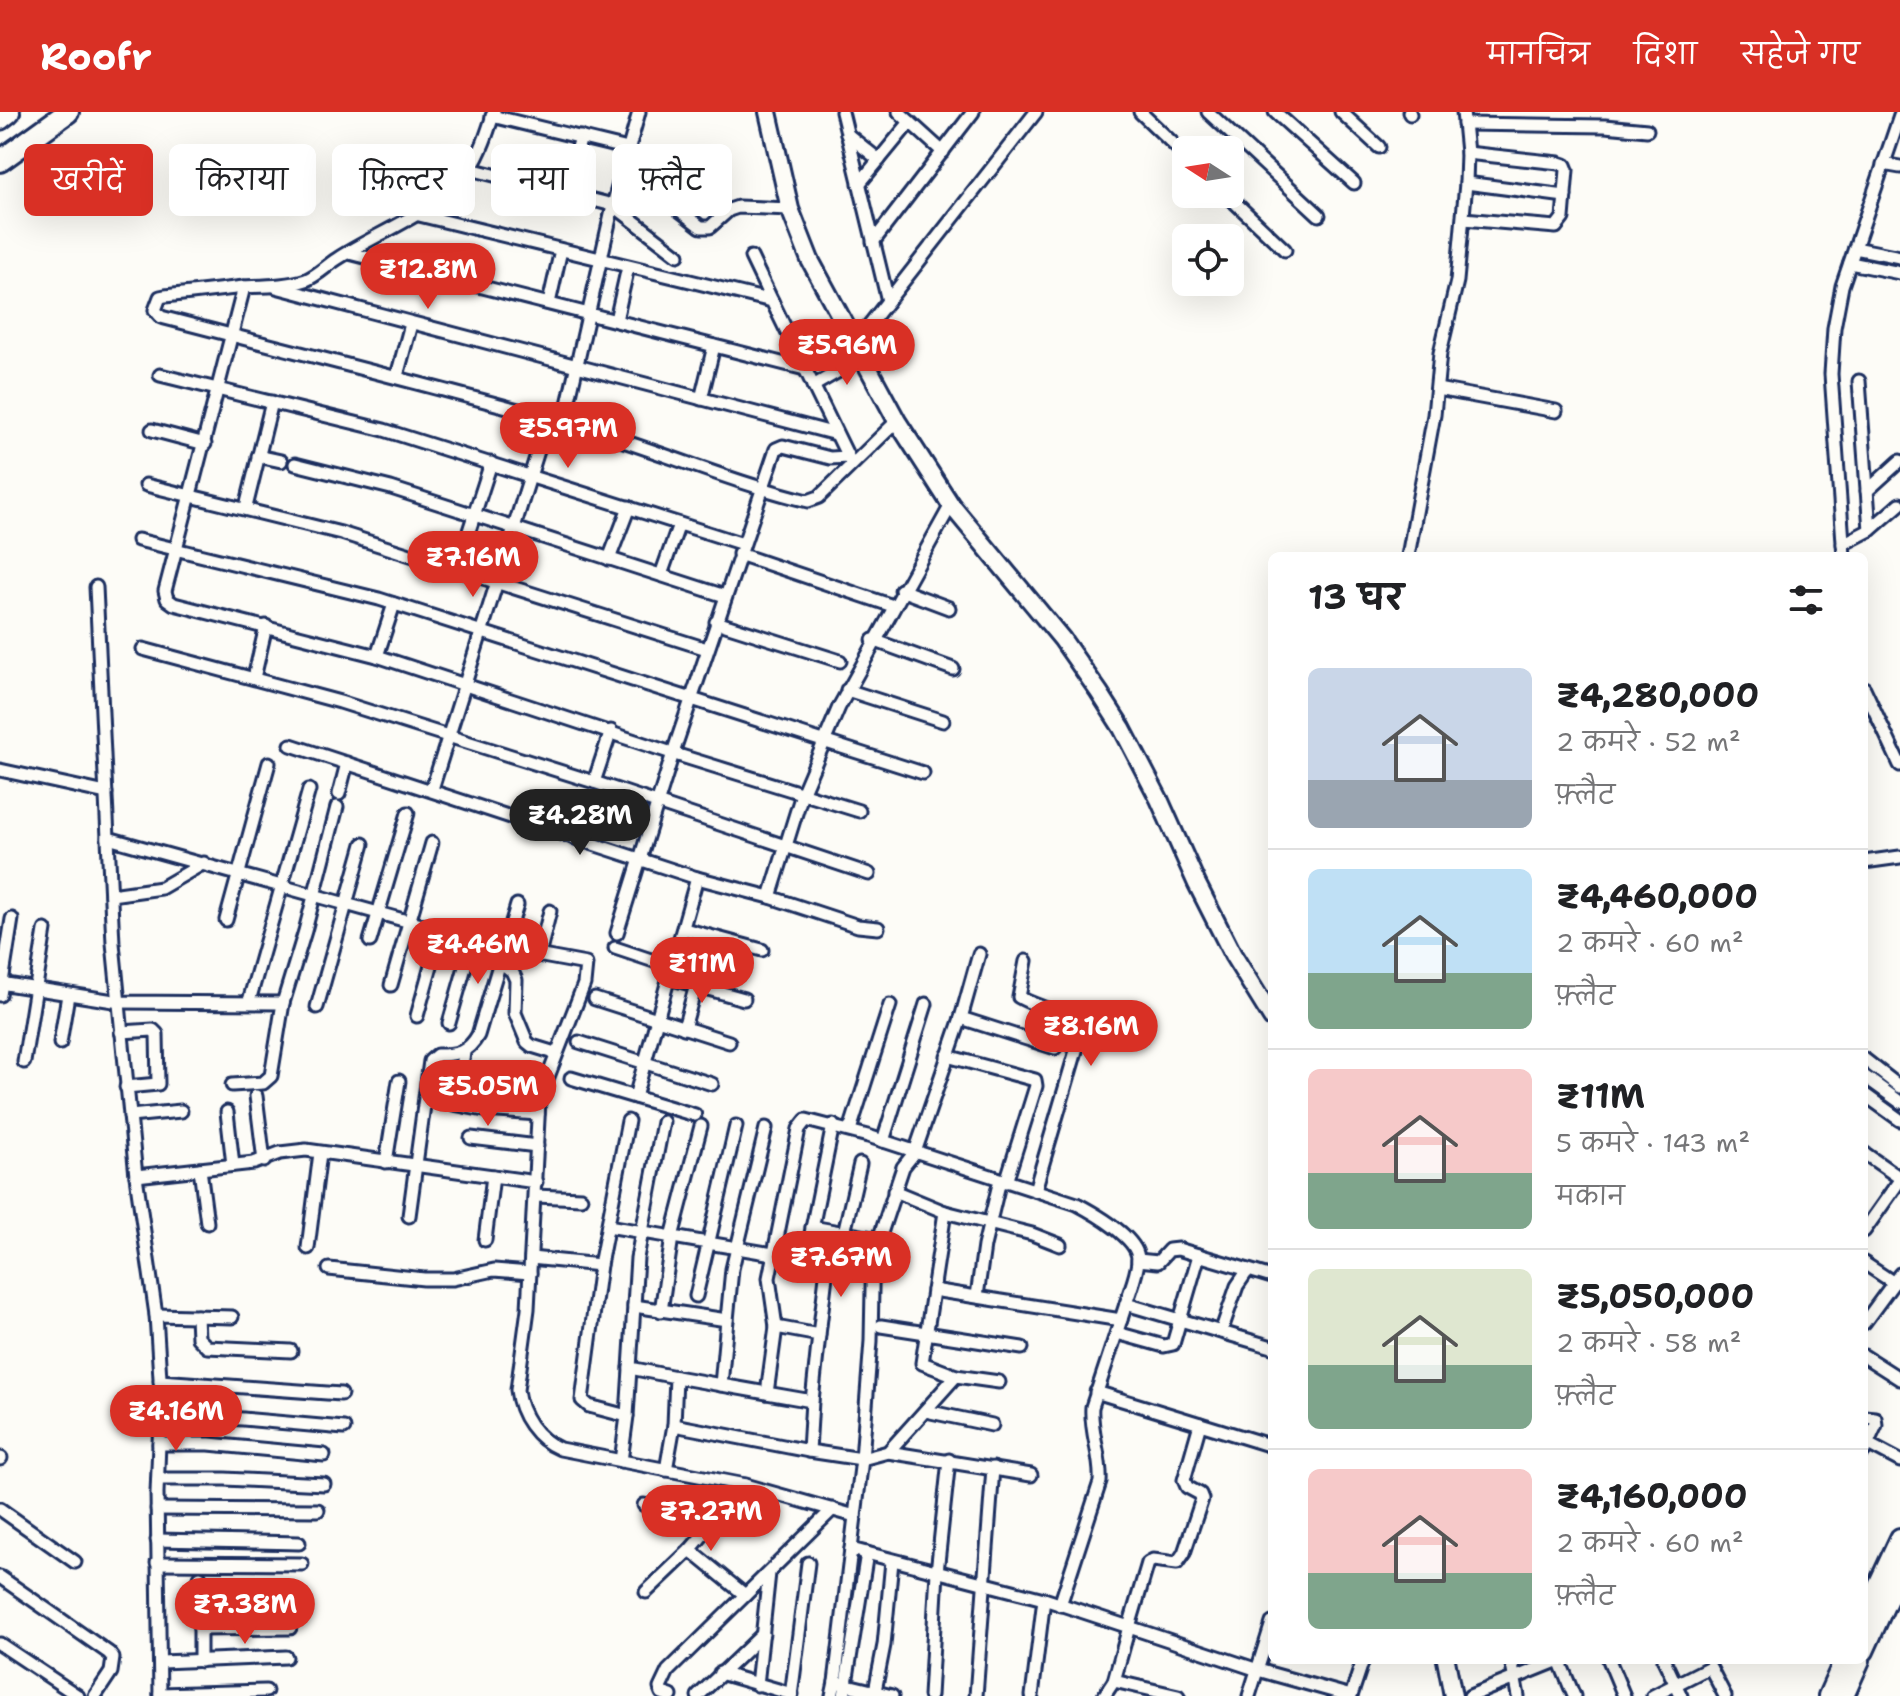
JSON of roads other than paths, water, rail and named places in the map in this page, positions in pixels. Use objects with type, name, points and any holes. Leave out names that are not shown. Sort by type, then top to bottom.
[{"type":"highway","points":[[0,119],[9,112]]},
{"type":"highway","points":[[0,161],[68,112]]},
{"type":"main road","points":[[768,112],[790,209],[810,260],[897,421],[951,505],[1062,639],[1122,728],[1233,955],[1268,1012]]},
{"type":"main road","points":[[1868,1640],[1900,1538]]},
{"type":"main road","points":[[1880,1608],[1900,1572]]},
{"type":"main road","points":[[1447,1664],[1453,1696]]},
{"type":"main road","points":[[1828,1696],[1842,1664]]},
{"type":"main road","points":[[1844,1696],[1858,1664]]},
{"type":"street","points":[[629,144],[639,112]]},
{"type":"street","points":[[842,112],[888,301]]},
{"type":"street","points":[[899,112],[943,152]]},
{"type":"street","points":[[813,386],[859,350],[888,301],[1036,112]]},
{"type":"street","points":[[1140,112],[1172,143]]},
{"type":"street","points":[[1208,112],[1319,215]]},
{"type":"street","points":[[1275,112],[1354,183]]},
{"type":"street","points":[[1341,112],[1379,147]]},
{"type":"street","points":[[873,242],[970,113]]},
{"type":"street","points":[[475,157],[493,114],[612,145]]},
{"type":"street","points":[[1843,550],[1831,374],[1834,328],[1850,263],[1900,116]]},
{"type":"street","points":[[1409,552],[1423,482],[1440,353],[1457,281],[1466,183],[1463,118],[1647,130]]},
{"type":"street","points":[[859,184],[910,122]]},
{"type":"street","points":[[847,133],[879,160]]},
{"type":"street","points":[[579,144],[581,137]]},
{"type":"street","points":[[1464,219],[1556,227],[1563,218],[1567,170],[1565,165],[1559,163],[1467,153]]},
{"type":"street","points":[[1883,164],[1900,167]]},
{"type":"street","points":[[1466,183],[1565,196]]},
{"type":"street","points":[[1241,208],[1285,250]]},
{"type":"street","points":[[732,209],[790,209]]},
{"type":"street","points":[[564,422],[591,314],[612,210]]},
{"type":"street","points":[[412,216],[304,280],[165,296],[157,302],[155,310],[161,317],[232,337],[397,376],[564,422],[808,501],[819,497],[850,461],[897,421]]},
{"type":"street","points":[[423,216],[772,301]]},
{"type":"street","points":[[627,216],[678,255]]},
{"type":"street","points":[[687,216],[701,227],[710,227],[722,216]]},
{"type":"street","points":[[1855,248],[1900,257]]},
{"type":"street","points":[[549,303],[561,250]]},
{"type":"street","points":[[349,253],[805,369]]},
{"type":"street","points":[[751,257],[850,461]]},
{"type":"street","points":[[1850,263],[1900,273]]},
{"type":"street","points":[[616,320],[628,267]]},
{"type":"street","points":[[272,286],[836,434]]},
{"type":"street","points":[[244,287],[165,591],[170,602],[377,656],[859,811]]},
{"type":"street","points":[[397,376],[411,324]]},
{"type":"street","points":[[701,399],[714,346]]},
{"type":"street","points":[[160,375],[384,430],[491,463],[679,524],[893,606]]},
{"type":"street","points":[[1859,381],[1870,530]]},
{"type":"street","points":[[1437,389],[1556,411]]},
{"type":"street","points":[[246,507],[272,402]]},
{"type":"street","points":[[432,789],[548,419]]},
{"type":"street","points":[[152,430],[205,444]]},
{"type":"street","points":[[617,933],[690,699],[761,486],[779,446],[850,461]]},
{"type":"street","points":[[258,456],[281,461]]},
{"type":"street","points":[[1867,491],[1900,461]]},
{"type":"street","points":[[457,568],[491,463]]},
{"type":"street","points":[[295,464],[391,488],[725,596]]},
{"type":"street","points":[[146,485],[246,507],[457,568],[707,649]]},
{"type":"street","points":[[1843,550],[1894,516],[1900,504]]},
{"type":"street","points":[[770,897],[802,794],[822,742],[873,640],[951,505]]},
{"type":"street","points":[[609,559],[629,507]]},
{"type":"street","points":[[661,575],[679,524]]},
{"type":"street","points":[[138,540],[285,574],[394,604],[923,773]]},
{"type":"street","points":[[96,587],[121,1032],[136,1176],[156,1315],[160,1381],[157,1509],[160,1695],[266,1691]]},
{"type":"street","points":[[901,590],[949,608]]},
{"type":"street","points":[[377,656],[394,604]]},
{"type":"street","points":[[716,622],[840,661]]},
{"type":"street","points":[[254,678],[266,626]]},
{"type":"street","points":[[873,640],[953,669]]},
{"type":"street","points":[[143,649],[254,678],[594,782],[869,874]]},
{"type":"street","points":[[847,690],[943,721]]},
{"type":"street","points":[[1868,697],[1900,765]]},
{"type":"street","points":[[594,782],[611,731]]},
{"type":"street","points":[[291,745],[697,878],[770,897],[858,926],[878,928]]},
{"type":"street","points":[[226,920],[269,763]]},
{"type":"street","points":[[339,794],[347,763]]},
{"type":"street","points":[[0,770],[106,793]]},
{"type":"street","points":[[249,1001],[309,790]]},
{"type":"street","points":[[232,1085],[270,1080],[283,1003],[337,807]]},
{"type":"street","points":[[370,941],[408,813]]},
{"type":"street","points":[[108,838],[504,948],[582,962],[587,967],[584,984],[543,1085],[538,1114],[530,1273],[517,1390],[527,1421],[554,1447],[745,1485],[855,1516]]},
{"type":"street","points":[[391,985],[432,843]]},
{"type":"street","points":[[317,1007],[363,844]]},
{"type":"street","points":[[1868,861],[1900,857]]},
{"type":"street","points":[[111,895],[161,888],[204,863]]},
{"type":"street","points":[[635,1097],[697,878]]},
{"type":"street","points":[[517,905],[478,1035],[464,1052],[462,1067],[468,1074],[543,1085]]},
{"type":"street","points":[[539,955],[550,911]]},
{"type":"street","points":[[12,919],[1,987],[120,1002],[283,1003]]},
{"type":"street","points":[[684,929],[762,950]]},
{"type":"street","points":[[24,1062],[45,930]]},
{"type":"street","points":[[417,1016],[441,930]]},
{"type":"street","points":[[449,1023],[473,939]]},
{"type":"street","points":[[615,948],[696,985],[744,999]]},
{"type":"street","points":[[812,1227],[873,1238],[881,1233],[903,1167],[915,1152],[961,1018],[979,954]]},
{"type":"street","points":[[1026,961],[1019,997],[1043,1005],[1064,1017],[1075,1032],[1078,1044],[1035,1190]]},
{"type":"street","points":[[500,962],[512,971],[516,980],[515,1013],[527,1042],[555,1053]]},
{"type":"street","points":[[684,1028],[696,985]]},
{"type":"street","points":[[60,1043],[68,995]]},
{"type":"street","points":[[595,999],[729,1042]]},
{"type":"street","points":[[883,1141],[926,1004]]},
{"type":"street","points":[[850,1130],[890,1005]]},
{"type":"street","points":[[961,1018],[1055,1048]]},
{"type":"street","points":[[121,1032],[153,1030],[157,1034],[158,1084],[126,1087]]},
{"type":"street","points":[[579,1042],[712,1084]]},
{"type":"street","points":[[409,1216],[430,1061],[437,1055],[464,1052]]},
{"type":"street","points":[[947,1056],[1035,1080],[1036,1086],[989,1223],[977,1296]]},
{"type":"street","points":[[1868,1062],[1900,1087]]},
{"type":"street","points":[[571,1078],[695,1115]]},
{"type":"street","points":[[1868,1079],[1900,1102]]},
{"type":"street","points":[[386,1162],[399,1081]]},
{"type":"street","points":[[256,1096],[264,1161]]},
{"type":"street","points":[[1868,1097],[1900,1120]]},
{"type":"street","points":[[443,1102],[484,1110],[538,1114]]},
{"type":"street","points":[[130,1116],[181,1111]]},
{"type":"street","points":[[227,1112],[233,1165]]},
{"type":"street","points":[[767,1393],[776,1327],[769,1285],[773,1254],[799,1129],[806,1120],[850,1130],[1035,1190],[1094,1213],[1131,1242],[1138,1260],[1096,1392],[1091,1422],[1101,1471],[1100,1482],[1060,1605]]},
{"type":"street","points":[[627,1416],[589,1406],[582,1400],[600,1265],[628,1121]]},
{"type":"street","points":[[621,1461],[641,1231],[663,1122]]},
{"type":"street","points":[[806,1258],[833,1125]]},
{"type":"street","points":[[661,1311],[672,1237],[701,1126]]},
{"type":"street","points":[[696,1296],[736,1126]]},
{"type":"street","points":[[721,1385],[737,1248],[766,1128]]},
{"type":"street","points":[[471,1138],[537,1146]]},
{"type":"street","points":[[136,1176],[264,1161],[295,1150],[536,1182]]},
{"type":"street","points":[[308,1248],[320,1153]]},
{"type":"street","points":[[1868,1156],[1900,1179],[1868,1225]]},
{"type":"street","points":[[844,1233],[860,1164]]},
{"type":"street","points":[[200,1169],[207,1223]]},
{"type":"street","points":[[485,1240],[493,1176]]},
{"type":"street","points":[[894,1191],[945,1212],[1032,1234],[1060,1245]]},
{"type":"street","points":[[535,1196],[581,1198]]},
{"type":"street","points":[[945,1212],[922,1363],[956,1376],[999,1382]]},
{"type":"street","points":[[608,1226],[773,1254],[873,1263]]},
{"type":"street","points":[[842,1688],[851,1549],[862,1459],[873,1238]]},
{"type":"street","points":[[1138,1260],[1158,1262],[1173,1249],[1268,1276]]},
{"type":"street","points":[[1117,1333],[1170,1346],[1176,1339],[1199,1255]]},
{"type":"street","points":[[531,1258],[600,1265]]},
{"type":"street","points":[[809,1451],[828,1259]]},
{"type":"street","points":[[1868,1265],[1897,1278],[1868,1318]]},
{"type":"street","points":[[329,1269],[424,1279],[453,1279],[494,1270],[530,1273]]},
{"type":"street","points":[[1221,1332],[1237,1286],[1248,1270]]},
{"type":"street","points":[[933,1290],[1121,1320]]},
{"type":"street","points":[[1126,1304],[1268,1346]]},
{"type":"street","points":[[634,1306],[727,1320]]},
{"type":"street","points":[[156,1315],[232,1317]]},
{"type":"street","points":[[197,1316],[198,1338],[207,1347],[291,1351]]},
{"type":"street","points":[[881,1326],[1022,1348]]},
{"type":"street","points":[[776,1327],[819,1335]]},
{"type":"street","points":[[1868,1358],[1899,1376]]},
{"type":"street","points":[[630,1368],[812,1401]]},
{"type":"street","points":[[888,1452],[956,1376]]},
{"type":"street","points":[[666,1470],[674,1425],[676,1377]]},
{"type":"street","points":[[160,1381],[341,1394]]},
{"type":"street","points":[[1096,1392],[1268,1445]]},
{"type":"street","points":[[926,1411],[992,1425]]},
{"type":"street","points":[[161,1415],[344,1428]]},
{"type":"street","points":[[1868,1417],[1876,1421],[1868,1442]]},
{"type":"street","points":[[1104,1696],[1114,1681],[1148,1563],[1153,1560],[1177,1563],[1184,1553],[1202,1499],[1201,1495],[1187,1487],[1184,1480],[1200,1424]]},
{"type":"street","points":[[674,1425],[862,1459],[888,1452],[1031,1475]]},
{"type":"street","points":[[159,1444],[209,1444],[324,1455]]},
{"type":"street","points":[[1868,1448],[1900,1461]]},
{"type":"street","points":[[930,1696],[937,1572],[949,1460]]},
{"type":"street","points":[[976,1696],[993,1468]]},
{"type":"street","points":[[158,1479],[324,1484]]},
{"type":"street","points":[[646,1592],[690,1550],[745,1485]]},
{"type":"street","points":[[644,1505],[716,1519]]},
{"type":"street","points":[[0,1509],[75,1562]]},
{"type":"street","points":[[157,1509],[318,1510]]},
{"type":"street","points":[[671,1696],[662,1693],[660,1688],[665,1673],[833,1509]]},
{"type":"street","points":[[157,1540],[299,1543]]},
{"type":"street","points":[[851,1549],[1044,1599],[1258,1670],[1351,1696],[1362,1664]]},
{"type":"street","points":[[690,1550],[745,1595]]},
{"type":"street","points":[[832,1696],[842,1688],[867,1553]]},
{"type":"street","points":[[873,1693],[884,1645],[892,1561]]},
{"type":"street","points":[[157,1563],[302,1564]]},
{"type":"street","points":[[720,1673],[792,1695],[808,1563]]},
{"type":"street","points":[[757,1685],[769,1573]]},
{"type":"street","points":[[0,1577],[109,1653],[114,1664],[95,1696]]},
{"type":"street","points":[[200,1577],[200,1661]]},
{"type":"street","points":[[1032,1696],[1044,1599]]},
{"type":"street","points":[[200,1629],[290,1628]]},
{"type":"street","points":[[698,1696],[763,1634]]},
{"type":"street","points":[[1249,1696],[1268,1636]]},
{"type":"street","points":[[0,1644],[78,1696]]},
{"type":"street","points":[[161,1662],[286,1657]]},
{"type":"street","points":[[1512,1664],[1518,1696]]},
{"type":"street","points":[[1470,1696],[1549,1664]]},
{"type":"street","points":[[1561,1664],[1574,1696]]},
{"type":"street","points":[[1611,1664],[1624,1696]]},
{"type":"street","points":[[1666,1664],[1678,1690]]},
{"type":"street","points":[[1653,1696],[1678,1690],[1707,1664]]},
{"type":"street","points":[[1709,1664],[1725,1696]]},
{"type":"street","points":[[1114,1681],[1178,1696]]},
{"type":"street","points":[[842,1688],[892,1696]]}]
